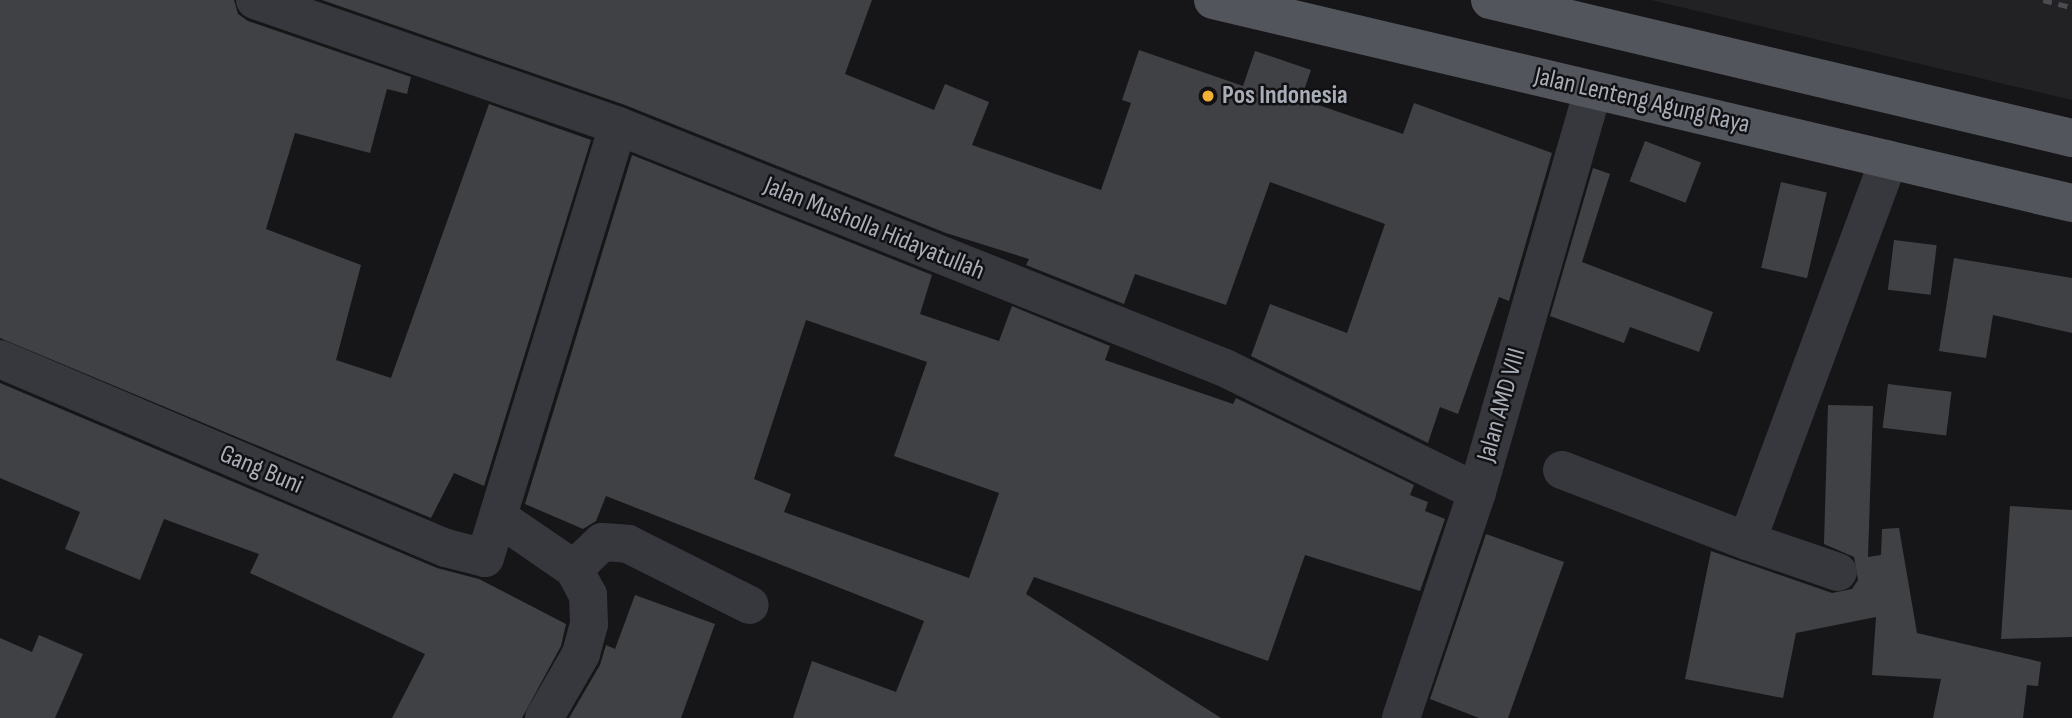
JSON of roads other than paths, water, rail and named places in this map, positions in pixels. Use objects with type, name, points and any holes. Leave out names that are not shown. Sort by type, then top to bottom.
[{"type":"main road","name":"Jalan Lenteng Agung Raya","points":[[1213,0],[2072,203]]},
{"type":"main road","points":[[1490,0],[2072,138]]},
{"type":"street","name":"Jalan Musholla Hidayatullah","points":[[256,0],[618,126],[1225,368],[1477,492]]},
{"type":"street","name":"Jalan AMD VIII","points":[[1401,718],[1477,492],[1593,90]]},
{"type":"street","name":"Gang Buni","points":[[0,359],[467,555],[485,558],[618,126]]},
{"type":"street","points":[[1747,541],[1889,160]]},
{"type":"street","points":[[1562,470],[1747,541],[1838,572]]},
{"type":"street","points":[[498,517],[574,569],[588,595],[589,624],[581,654],[544,718]]},
{"type":"street","points":[[574,569],[602,542],[628,544],[750,605]]},
{"type":"railway","points":[[2043,0],[2072,7]]},
{"type":"place","name":"Pos Indonesia","points":[[1208,96]]}]
